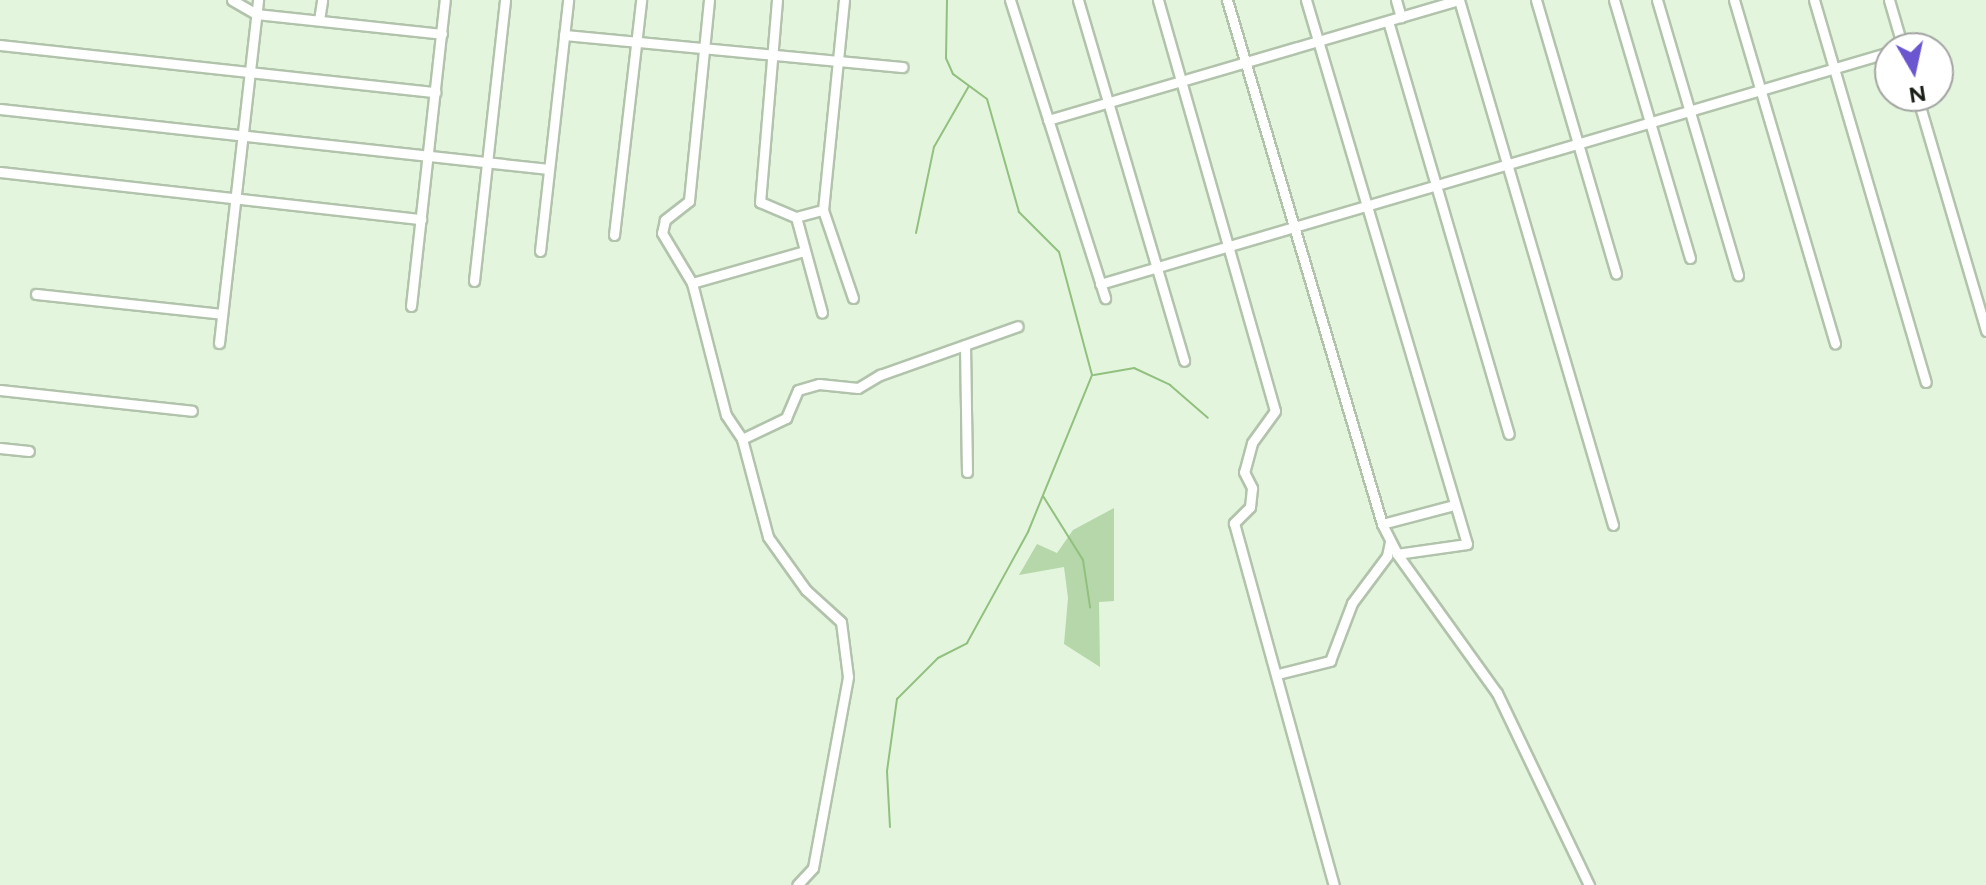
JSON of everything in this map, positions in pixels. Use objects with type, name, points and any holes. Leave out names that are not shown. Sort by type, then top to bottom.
[{"type":"street","points":[[232,0],[256,14],[442,34]]},
{"type":"street","points":[[219,343],[258,0]]},
{"type":"street","points":[[319,20],[322,0]]},
{"type":"street","points":[[411,306],[445,0]]},
{"type":"street","points":[[474,281],[505,0]]},
{"type":"street","points":[[540,251],[568,0]]},
{"type":"street","points":[[614,235],[641,0]]},
{"type":"street","points":[[709,0],[689,201],[662,225],[666,245],[692,283],[726,415],[742,439],[768,537],[806,590],[841,622],[844,650],[847,692],[834,770],[813,868],[797,885]]},
{"type":"street","points":[[777,0],[760,202],[796,217],[823,210]]},
{"type":"street","points":[[844,0],[823,210],[853,298]]},
{"type":"street","points":[[1010,0],[1105,298]]},
{"type":"street","points":[[1078,0],[1184,361]]},
{"type":"street","points":[[1158,0],[1231,247],[1275,411],[1252,443],[1244,472],[1252,488],[1250,507],[1234,523],[1334,885]]},
{"type":"street","points":[[1227,0],[1297,227],[1382,524],[1397,554],[1497,693],[1589,885]]},
{"type":"street","points":[[1306,0],[1467,544],[1397,554]]},
{"type":"street","points":[[1396,0],[1401,17]]},
{"type":"street","points":[[1048,120],[1459,0],[1613,525]]},
{"type":"street","points":[[1536,0],[1616,274]]},
{"type":"street","points":[[1614,0],[1690,258]]},
{"type":"street","points":[[1657,0],[1738,275]]},
{"type":"street","points":[[1734,0],[1835,343]]},
{"type":"street","points":[[1814,0],[1926,382]]},
{"type":"street","points":[[1889,0],[1898,32]]},
{"type":"street","points":[[1388,21],[1509,434]]},
{"type":"street","points":[[564,35],[902,67]]},
{"type":"street","points":[[0,45],[435,92]]},
{"type":"street","points":[[1100,284],[1874,57]]},
{"type":"street","points":[[0,109],[549,169]]},
{"type":"street","points":[[1922,112],[1986,331]]},
{"type":"street","points":[[0,172],[421,219]]},
{"type":"street","points":[[796,217],[822,313]]},
{"type":"street","points":[[692,283],[804,251]]},
{"type":"street","points":[[36,294],[222,314]]},
{"type":"street","points":[[742,439],[786,418],[798,390],[819,384],[858,388],[880,375],[1018,326]]},
{"type":"street","points":[[965,345],[967,472]]},
{"type":"street","points":[[0,390],[192,411]]},
{"type":"street","points":[[0,448],[29,451]]},
{"type":"street","points":[[1382,524],[1454,505]]},
{"type":"street","points":[[1278,674],[1330,661],[1352,603],[1387,556],[1390,542]]},
{"type":"green space","points":[[1114,508],[1114,601],[1099,602],[1100,667],[1064,644],[1068,598],[1064,567],[1019,575],[1037,544],[1057,553],[1073,530]]},
{"type":"waterway","points":[[890,827],[887,771],[897,699],[938,658],[967,643],[1028,532],[1092,375],[1059,252],[1019,212],[987,99],[953,74],[946,58],[947,0]]},
{"type":"waterway","points":[[916,233],[934,147],[969,86]]},
{"type":"waterway","points":[[1094,375],[1134,368],[1170,385],[1208,418]]},
{"type":"waterway","points":[[1043,496],[1083,560],[1090,607]]}]
